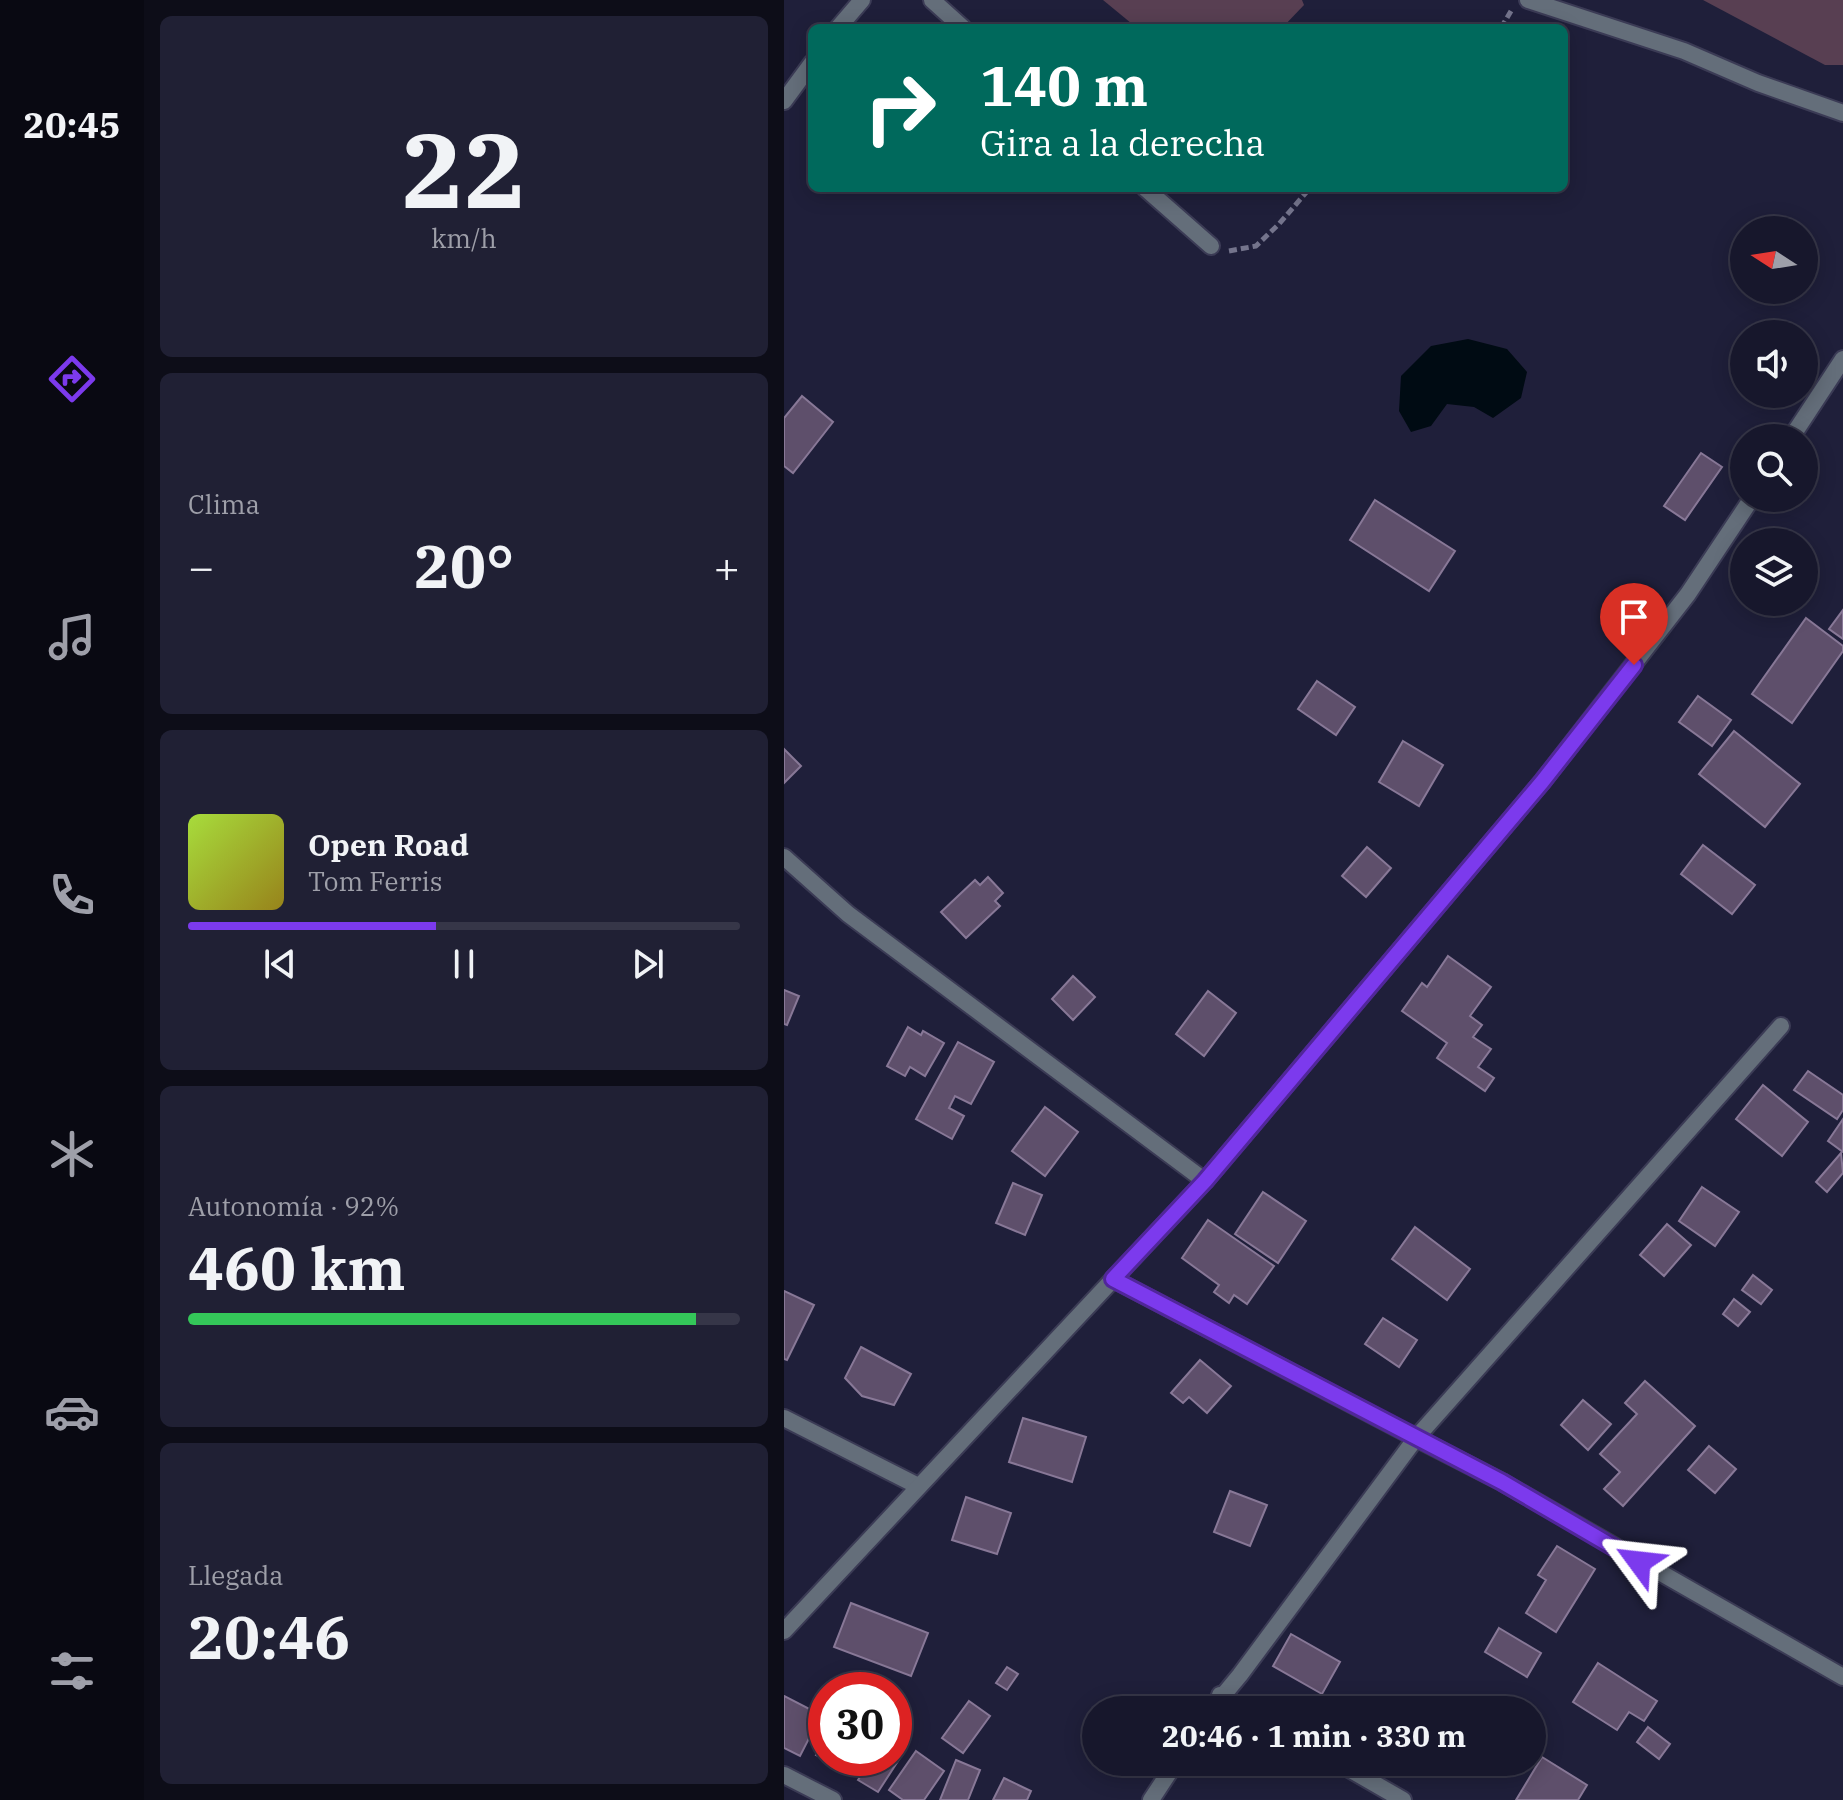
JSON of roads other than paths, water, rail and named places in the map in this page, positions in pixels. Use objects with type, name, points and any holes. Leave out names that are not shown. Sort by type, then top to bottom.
[{"type":"street","points":[[841,24],[862,0]]},
{"type":"street","points":[[932,0],[959,24]]},
{"type":"street","points":[[1528,0],[1684,51],[1758,83],[1843,113]]},
{"type":"street","points":[[784,101],[808,68]]},
{"type":"street","points":[[1150,192],[1211,246]]},
{"type":"street","points":[[1800,424],[1843,359]]},
{"type":"street","points":[[784,1631],[1205,1181],[1542,782],[1688,594],[1743,512]]},
{"type":"street","points":[[784,857],[848,914],[1205,1181]]},
{"type":"street","points":[[1220,1695],[1240,1675],[1416,1438],[1781,1026]]},
{"type":"street","points":[[1113,1279],[1502,1482],[1843,1677]]},
{"type":"street","points":[[784,1418],[918,1486]]},
{"type":"street","points":[[784,1775],[833,1800]]},
{"type":"street","points":[[1151,1800],[1167,1776]]},
{"type":"street","points":[[1361,1776],[1403,1800]]}]
